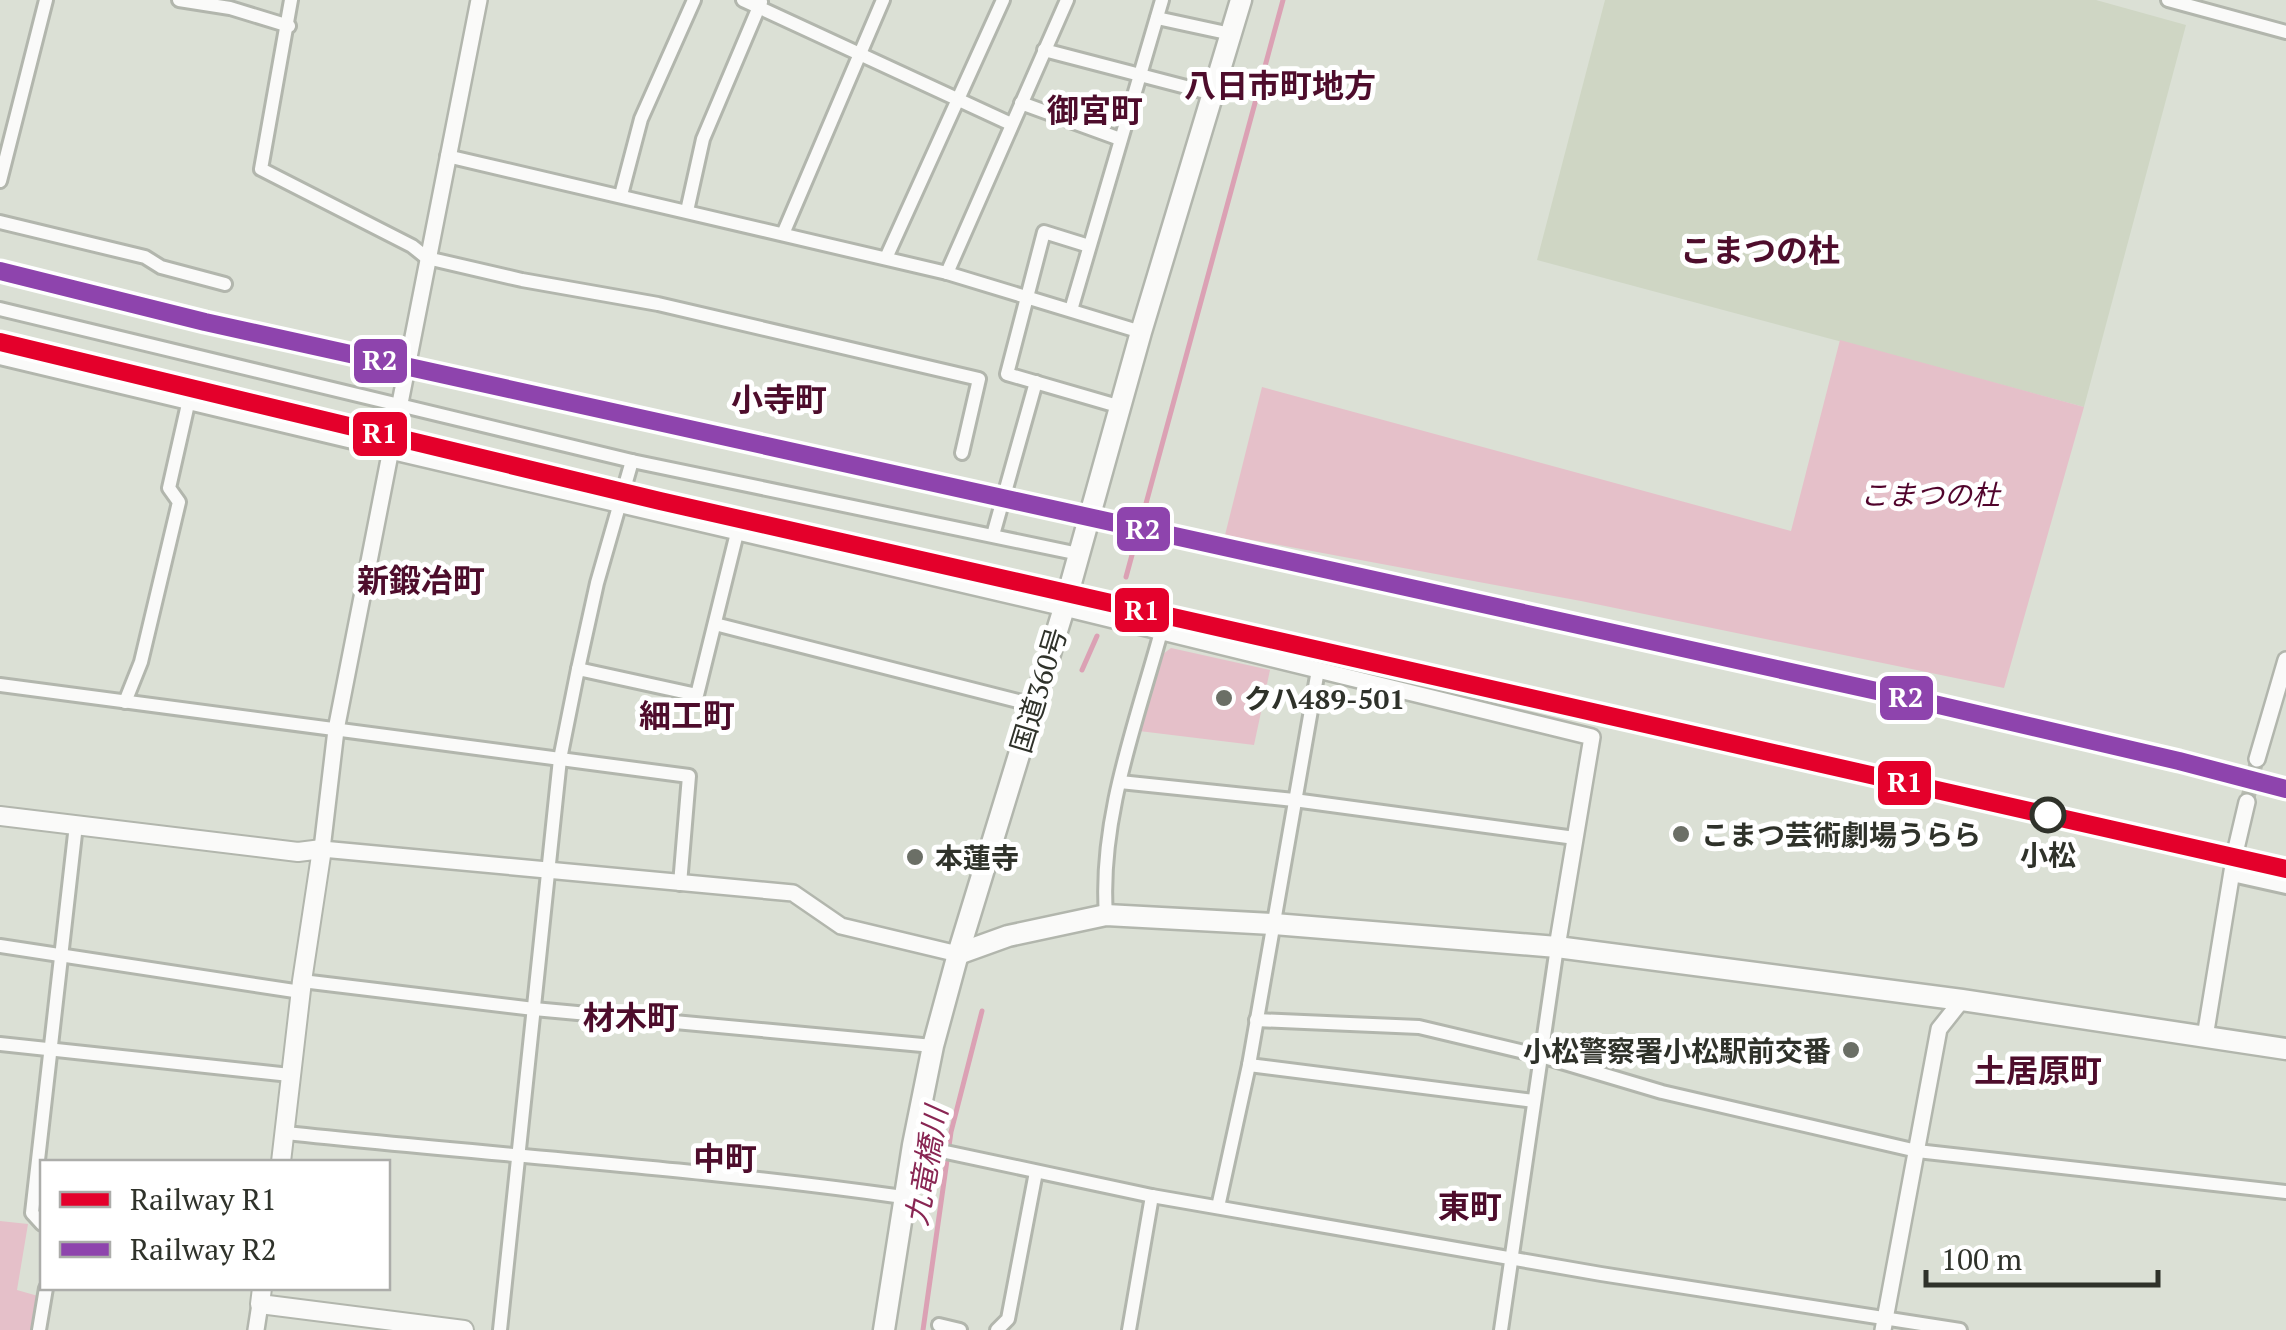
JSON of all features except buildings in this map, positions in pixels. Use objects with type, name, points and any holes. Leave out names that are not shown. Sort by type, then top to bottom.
[{"type":"main road","name":"国道360号","points":[[884,1330],[903,1197],[933,1046],[1241,0]]},
{"type":"main road","points":[[0,816],[298,852],[322,849],[281,1160]]},
{"type":"main road","points":[[958,954],[1008,936],[1106,915],[1274,924],[1558,947],[1962,1000],[2286,1049]]},
{"type":"main road","points":[[261,1296],[464,1330]]},
{"type":"street","points":[[0,181],[5,144],[46,0]]},
{"type":"street","points":[[178,0],[230,8],[289,26]]},
{"type":"street","points":[[291,0],[261,168],[412,246],[427,258],[522,280],[658,304],[979,379],[962,453]]},
{"type":"street","points":[[478,0],[336,730],[322,849],[793,893],[841,926],[958,954]]},
{"type":"street","points":[[621,195],[641,119],[694,0]]},
{"type":"street","points":[[743,0],[760,4],[1012,124]]},
{"type":"street","points":[[784,234],[884,0]]},
{"type":"street","points":[[886,258],[1003,0]]},
{"type":"street","points":[[947,273],[1067,0]]},
{"type":"street","points":[[1071,310],[1162,0]]},
{"type":"street","points":[[2168,0],[2205,5],[2286,32]]},
{"type":"street","points":[[687,211],[703,139],[760,4]]},
{"type":"street","points":[[1156,18],[1231,34]]},
{"type":"street","points":[[1044,50],[1213,94]]},
{"type":"street","points":[[1021,103],[1120,139]]},
{"type":"street","points":[[447,156],[947,273],[1141,332]]},
{"type":"street","points":[[0,222],[145,257],[161,266],[226,284]]},
{"type":"street","points":[[1089,246],[1044,232],[1008,374],[1122,407]]},
{"type":"street","points":[[0,309],[632,461],[1079,554]]},
{"type":"street","points":[[0,358],[1064,608],[1592,737],[1501,1330]]},
{"type":"street","points":[[993,535],[1036,382]]},
{"type":"street","points":[[125,702],[142,662],[179,502],[169,488],[188,404]]},
{"type":"street","points":[[500,1330],[560,759],[597,583],[632,461]]},
{"type":"street","points":[[578,668],[697,695],[737,533]]},
{"type":"street","points":[[715,624],[1034,705]]},
{"type":"street","points":[[1106,915],[1103,876],[1120,782],[1161,632]]},
{"type":"street","points":[[2256,759],[2286,660]]},
{"type":"street","points":[[1218,1207],[1249,1065],[1318,670]]},
{"type":"street","points":[[0,685],[689,776],[680,884]]},
{"type":"street","points":[[1120,782],[1294,800],[1576,838]]},
{"type":"street","points":[[2205,1036],[2247,802]]},
{"type":"street","points":[[40,1222],[32,1213],[76,825]]},
{"type":"street","points":[[2232,875],[2286,887]]},
{"type":"street","points":[[0,946],[301,987],[933,1046]]},
{"type":"street","points":[[1884,1323],[1938,1028],[1962,1000]]},
{"type":"street","points":[[1256,1020],[1420,1027],[1541,1056],[1662,1092],[1917,1152],[2286,1192]]},
{"type":"street","points":[[0,1044],[290,1075]]},
{"type":"street","points":[[1249,1065],[1534,1101]]},
{"type":"street","points":[[286,1132],[518,1158],[752,1176],[903,1197]]},
{"type":"street","points":[[913,1145],[1152,1196],[1884,1323],[1960,1330]]},
{"type":"street","points":[[998,1330],[1008,1319],[1036,1172]]},
{"type":"street","points":[[1129,1330],[1152,1196]]},
{"type":"street","points":[[39,1330],[46,1290]]},
{"type":"street","points":[[256,1330],[261,1296]]},
{"type":"street","points":[[939,1325],[960,1330]]},
{"type":"shaded area","points":[[1605,0],[2096,0],[2186,25],[2084,407],[1537,260]]},
{"type":"green space","name":"こまつの杜","points":[[1840,340],[2084,407],[2004,688],[1581,601],[1225,535],[1262,387],[1791,531]]},
{"type":"green space","points":[[1171,648],[1270,670],[1254,745],[1139,731],[1163,654]]},
{"type":"green space","points":[[0,1221],[28,1224],[17,1290],[38,1296],[31,1330],[0,1330]]},
{"type":"waterway","points":[[1126,577],[1283,0]]},
{"type":"waterway","points":[[1082,670],[1097,636]]},
{"type":"waterway","name":"九竜橋川","points":[[923,1330],[951,1132],[982,1011]]},
{"type":"tunnel","points":[[2247,802],[2257,759]]},
{"type":"rail line","name":"R2","points":[[0,271],[205,322],[1904,697],[2286,789]]},
{"type":"rail line","name":"R1","points":[[0,342],[660,501],[2286,869]]},
{"type":"place","name":"クハ489-501","points":[[1224,698]]},
{"type":"place","name":"小松","points":[[2048,815]]},
{"type":"place","name":"こまつ芸術劇場うらら","points":[[1681,834]]},
{"type":"place","name":"本蓮寺","points":[[915,857]]},
{"type":"place","name":"小松警察署小松駅前交番","points":[[1851,1050]]},
{"type":"district","name":"八日市町地方","points":[[1280,85]]},
{"type":"district","name":"御宮町","points":[[1095,110]]},
{"type":"district","name":"こまつの杜","points":[[1760,250]]},
{"type":"district","name":"小寺町","points":[[779,399]]},
{"type":"district","name":"新鍛冶町","points":[[421,580]]},
{"type":"district","name":"細工町","points":[[687,715]]},
{"type":"district","name":"材木町","points":[[631,1017]]},
{"type":"district","name":"土居原町","points":[[2038,1070]]},
{"type":"district","name":"中町","points":[[725,1158]]},
{"type":"district","name":"東町","points":[[1470,1206]]}]
